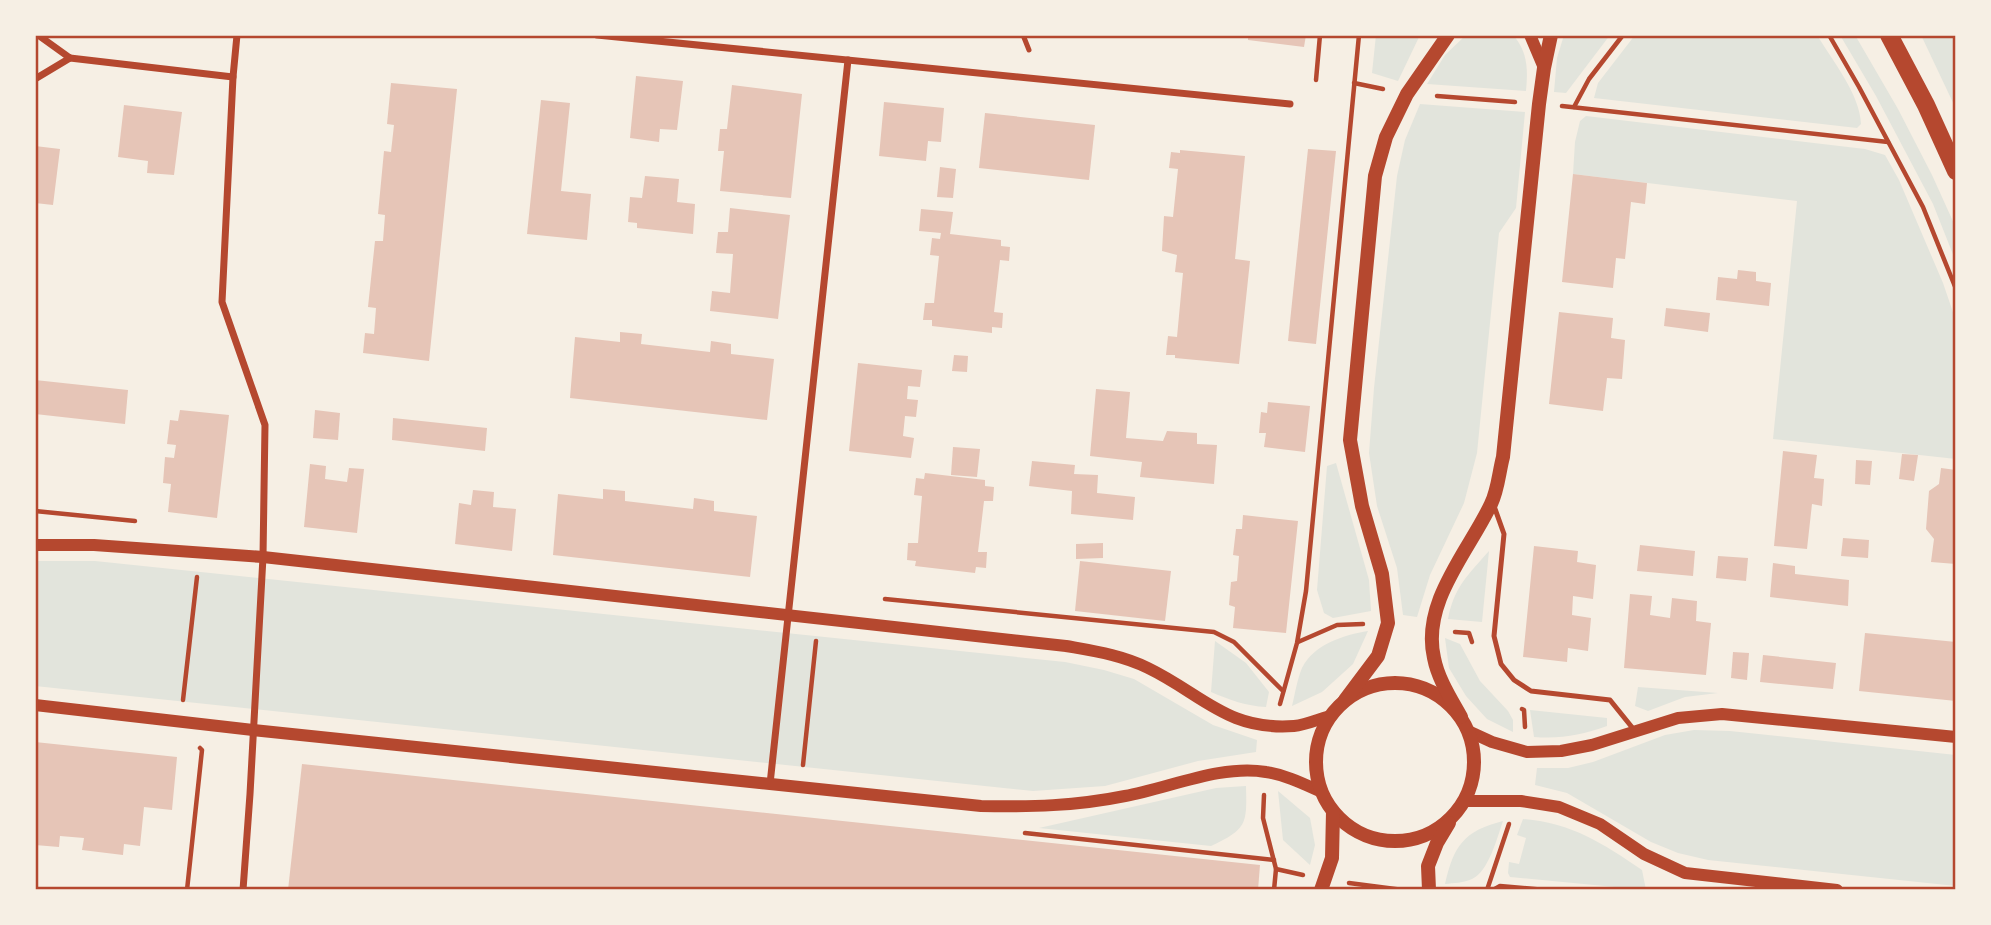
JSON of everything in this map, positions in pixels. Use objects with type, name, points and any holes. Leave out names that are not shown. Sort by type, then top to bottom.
[{"type":"main road","points":[[1448,35],[1407,94],[1386,137],[1376,176],[1350,440],[1362,506],[1382,574],[1388,623],[1378,656],[1324,727],[1317,749],[1316,771],[1322,792],[1333,812],[1354,830],[1379,840],[1407,840],[1433,832],[1455,814]]},
{"type":"main road","points":[[1429,890],[1428,866],[1437,843],[1464,801],[1475,767],[1474,749],[1468,731],[1433,657],[1432,629],[1443,588],[1493,502],[1503,457],[1539,104],[1551,35]]},
{"type":"main road","points":[[1889,36],[1926,105],[1956,171]]},
{"type":"main road","points":[[1345,700],[1378,685],[1402,683],[1426,689],[1447,702],[1461,717]]},
{"type":"main road","points":[[1321,890],[1332,858],[1333,812]]},
{"type":"street","points":[[38,35],[70,58],[233,76]]},
{"type":"street","points":[[237,35],[222,302],[265,425],[263,557],[243,890]]},
{"type":"street","points":[[597,35],[1290,104]]},
{"type":"street","points":[[1530,35],[1544,68]]},
{"type":"street","points":[[35,79],[70,58]]},
{"type":"street","points":[[770,784],[848,60]]},
{"type":"street","points":[[35,545],[94,545],[263,557],[1066,646],[1111,654],[1148,668],[1218,711],[1248,723],[1296,726],[1330,716]]},
{"type":"street","points":[[35,705],[981,806],[1076,805],[1128,796],[1224,772],[1265,771],[1322,792]]},
{"type":"street","points":[[1468,731],[1492,742],[1527,752],[1592,746],[1678,718],[1722,714],[1956,737]]},
{"type":"street","points":[[1464,801],[1521,802],[1559,807],[1600,824],[1644,854],[1685,873],[1838,890]]},
{"type":"lane","points":[[1023,35],[1030,50]]},
{"type":"lane","points":[[1493,502],[1504,534],[1494,636],[1501,664],[1514,680],[1531,691],[1610,700],[1635,731]]},
{"type":"path","points":[[1316,80],[1320,35]]},
{"type":"path","points":[[1274,725],[1297,643],[1306,591],[1359,35]]},
{"type":"path","points":[[1574,107],[1589,79],[1623,35]]},
{"type":"path","points":[[1829,35],[1923,207],[1956,289]]},
{"type":"path","points":[[1353,83],[1407,94],[1574,107],[1888,142]]},
{"type":"path","points":[[187,890],[202,750],[180,721],[200,551]]},
{"type":"path","points":[[801,788],[819,619]]},
{"type":"path","points":[[1265,771],[1263,818],[1276,869],[1274,890]]},
{"type":"path","points":[[1016,832],[1274,860]]},
{"type":"path","points":[[1493,890],[1500,886],[1545,890]]},
{"type":"shaded area","points":[[1376,35],[1420,35],[1398,81],[1372,73]]},
{"type":"shaded area","points":[[1466,35],[1513,35],[1522,48],[1526,61],[1526,91],[1427,84],[1445,55]]},
{"type":"shaded area","points":[[1564,35],[1610,35],[1566,93],[1554,92],[1557,58]]},
{"type":"shaded area","points":[[1635,35],[1817,35],[1851,89],[1861,124],[1857,128],[1594,98],[1598,83]]},
{"type":"shaded area","points":[[1840,35],[1855,35],[1932,175],[1956,228],[1956,262],[1933,204],[1876,96]]},
{"type":"shaded area","points":[[1921,35],[1956,35],[1956,109]]},
{"type":"shaded area","points":[[1420,104],[1525,112],[1516,208],[1499,233],[1477,453],[1464,503],[1430,575],[1417,617],[1403,615],[1397,568],[1377,506],[1369,453],[1397,176],[1405,140]]},
{"type":"shaded area","points":[[1586,116],[1865,149],[1885,155],[1899,180],[1943,283],[1956,321],[1956,459],[1773,439],[1797,201],[1573,174],[1575,142],[1580,121]]},
{"type":"shaded area","points":[[1336,463],[1369,580],[1371,611],[1333,618],[1324,613],[1317,590],[1327,466]]},
{"type":"shaded area","points":[[1489,551],[1482,622],[1448,619],[1458,590]]},
{"type":"shaded area","points":[[35,561],[95,561],[1065,662],[1134,679],[1213,725],[1257,740],[1256,752],[1198,761],[1105,786],[1033,791],[35,686]]},
{"type":"shaded area","points":[[1368,631],[1353,664],[1322,692],[1292,706],[1302,668],[1314,653],[1330,642]]},
{"type":"shaded area","points":[[1445,638],[1460,644],[1480,681],[1508,711],[1513,720],[1513,732],[1487,719],[1466,696],[1449,668]]},
{"type":"shaded area","points":[[1215,641],[1246,663],[1269,692],[1266,707],[1238,702],[1211,692]]},
{"type":"shaded area","points":[[1638,687],[1718,693],[1685,697],[1648,711],[1635,706]]},
{"type":"shaded area","points":[[1530,710],[1607,718],[1607,726],[1571,736],[1534,737]]},
{"type":"shaded area","points":[[1694,730],[1730,731],[1956,755],[1956,886],[1708,860],[1678,853],[1651,842],[1567,793],[1535,785],[1537,768],[1568,768],[1593,762],[1665,735]]},
{"type":"shaded area","points":[[1246,786],[1246,809],[1242,824],[1232,835],[1211,846],[1039,828],[1216,788]]},
{"type":"shaded area","points":[[1278,791],[1310,818],[1315,845],[1310,865],[1283,840]]},
{"type":"shaded area","points":[[1523,819],[1557,825],[1600,843],[1642,870],[1646,890],[1510,877],[1509,862],[1519,864],[1526,838],[1517,835]]},
{"type":"shaded area","points":[[1503,821],[1492,853],[1478,875],[1466,881],[1445,884],[1452,859],[1463,842],[1479,830]]},
{"type":"building","points":[[1248,35],[1306,35],[1304,47],[1248,40]]},
{"type":"building","points":[[636,76],[683,81],[677,130],[660,129],[659,142],[630,138]]},
{"type":"building","points":[[391,83],[457,89],[429,361],[363,353],[365,333],[374,334],[376,308],[368,307],[375,241],[383,241],[385,215],[378,214],[384,151],[391,152],[394,125],[387,124]]},
{"type":"building","points":[[732,85],[802,94],[791,198],[720,191],[724,151],[718,151],[720,129],[727,129]]},
{"type":"building","points":[[541,100],[570,103],[561,191],[591,194],[587,240],[527,234]]},
{"type":"building","points":[[884,102],[944,108],[941,142],[928,141],[926,161],[879,156]]},
{"type":"building","points":[[124,105],[182,112],[174,175],[147,173],[148,161],[118,157]]},
{"type":"building","points":[[985,113],[1095,125],[1089,180],[979,168]]},
{"type":"building","points":[[35,146],[60,149],[53,205],[35,203]]},
{"type":"building","points":[[1308,149],[1336,151],[1316,344],[1288,341]]},
{"type":"building","points":[[1180,150],[1245,156],[1235,259],[1250,261],[1239,364],[1166,355],[1168,336],[1177,337],[1183,273],[1175,272],[1177,255],[1162,251],[1164,216],[1173,217],[1178,169],[1169,168],[1171,152],[1180,153]]},
{"type":"building","points":[[940,167],[956,169],[953,198],[937,197]]},
{"type":"building","points":[[1573,174],[1647,183],[1645,204],[1631,202],[1625,259],[1616,258],[1613,288],[1562,282]]},
{"type":"building","points":[[645,176],[679,179],[677,202],[695,204],[693,234],[637,228],[637,223],[628,222],[630,197],[642,198]]},
{"type":"building","points":[[730,208],[790,215],[778,319],[710,311],[712,291],[730,293],[733,254],[716,253],[718,232],[728,232]]},
{"type":"building","points":[[921,209],[953,212],[950,234],[1001,240],[1001,246],[1010,247],[1009,261],[1000,260],[994,312],[1003,313],[1002,328],[992,327],[992,333],[932,326],[932,320],[923,320],[925,303],[934,303],[939,256],[930,255],[932,238],[940,239],[941,233],[919,231]]},
{"type":"building","points":[[1738,270],[1756,272],[1756,281],[1771,283],[1769,306],[1716,300],[1718,277],[1737,279]]},
{"type":"building","points":[[1666,308],[1710,313],[1708,332],[1664,326]]},
{"type":"building","points":[[1559,312],[1613,318],[1611,338],[1625,340],[1622,379],[1607,378],[1603,411],[1549,404]]},
{"type":"building","points":[[620,332],[642,334],[641,344],[710,352],[711,341],[731,344],[731,354],[774,359],[767,420],[570,398],[575,337],[620,342]]},
{"type":"building","points":[[954,355],[968,356],[967,372],[952,371]]},
{"type":"building","points":[[858,363],[922,370],[920,387],[908,386],[907,399],[918,400],[916,417],[905,416],[903,436],[914,438],[911,458],[849,451]]},
{"type":"building","points":[[35,380],[128,390],[125,424],[35,414]]},
{"type":"building","points":[[1096,389],[1130,392],[1126,438],[1163,441],[1167,431],[1197,433],[1197,444],[1217,445],[1214,484],[1140,477],[1142,462],[1090,456]]},
{"type":"building","points":[[1268,402],[1310,406],[1305,452],[1264,447],[1266,433],[1259,433],[1261,412],[1267,413]]},
{"type":"building","points":[[180,410],[229,415],[217,518],[168,512],[171,484],[163,483],[165,457],[174,458],[176,445],[167,444],[170,420],[178,421]]},
{"type":"building","points":[[315,410],[340,413],[338,440],[313,438]]},
{"type":"building","points":[[393,418],[487,428],[485,451],[392,440]]},
{"type":"building","points":[[953,447],[980,449],[977,477],[951,475]]},
{"type":"building","points":[[1783,451],[1817,455],[1814,478],[1824,479],[1822,506],[1812,504],[1807,549],[1774,546]]},
{"type":"building","points":[[1902,454],[1918,455],[1914,481],[1899,479]]},
{"type":"building","points":[[1856,460],[1872,461],[1870,485],[1855,484]]},
{"type":"building","points":[[1032,461],[1075,465],[1074,474],[1098,475],[1097,493],[1135,497],[1133,520],[1071,514],[1072,491],[1029,486]]},
{"type":"building","points":[[310,464],[326,466],[325,479],[347,482],[349,468],[364,469],[357,533],[304,527]]},
{"type":"building","points":[[1941,468],[1956,470],[1956,564],[1931,562],[1934,539],[1926,529],[1929,491],[1939,484]]},
{"type":"building","points":[[925,473],[985,480],[985,486],[994,487],[993,501],[984,501],[978,552],[987,552],[986,568],[976,567],[975,573],[915,566],[916,561],[907,560],[908,543],[918,543],[922,496],[914,495],[916,478],[924,479]]},
{"type":"building","points":[[603,489],[625,491],[625,501],[693,509],[694,498],[714,501],[714,511],[757,516],[750,577],[553,555],[558,494],[603,499]]},
{"type":"building","points":[[473,490],[494,492],[493,507],[516,509],[512,551],[455,544],[459,503],[471,505]]},
{"type":"building","points":[[1243,515],[1298,521],[1286,633],[1233,628],[1235,607],[1229,605],[1231,582],[1237,581],[1239,556],[1233,555],[1236,529],[1242,529]]},
{"type":"building","points":[[1843,538],[1869,540],[1868,558],[1841,556]]},
{"type":"building","points":[[1103,543],[1103,558],[1076,559],[1076,544]]},
{"type":"building","points":[[1640,545],[1695,551],[1693,576],[1637,571]]},
{"type":"building","points":[[1534,546],[1578,551],[1577,562],[1596,565],[1593,599],[1573,596],[1572,615],[1591,618],[1588,651],[1568,648],[1567,662],[1523,657]]},
{"type":"building","points":[[1718,556],[1748,558],[1746,581],[1716,578]]},
{"type":"building","points":[[1080,561],[1171,571],[1165,621],[1075,611]]},
{"type":"building","points":[[1773,563],[1795,566],[1795,574],[1849,580],[1848,606],[1770,597]]},
{"type":"building","points":[[1630,594],[1652,596],[1650,615],[1670,618],[1672,598],[1697,601],[1696,621],[1711,623],[1706,675],[1624,668]]},
{"type":"building","points":[[1865,633],[1956,642],[1956,701],[1859,691]]},
{"type":"building","points":[[1733,652],[1749,653],[1747,680],[1731,678]]},
{"type":"building","points":[[1763,655],[1836,663],[1833,689],[1760,682]]},
{"type":"building","points":[[35,742],[177,757],[172,810],[144,807],[140,846],[124,844],[123,855],[82,850],[84,838],[60,836],[59,847],[35,845]]},
{"type":"building","points":[[302,764],[1260,865],[1258,890],[288,890]]}]
